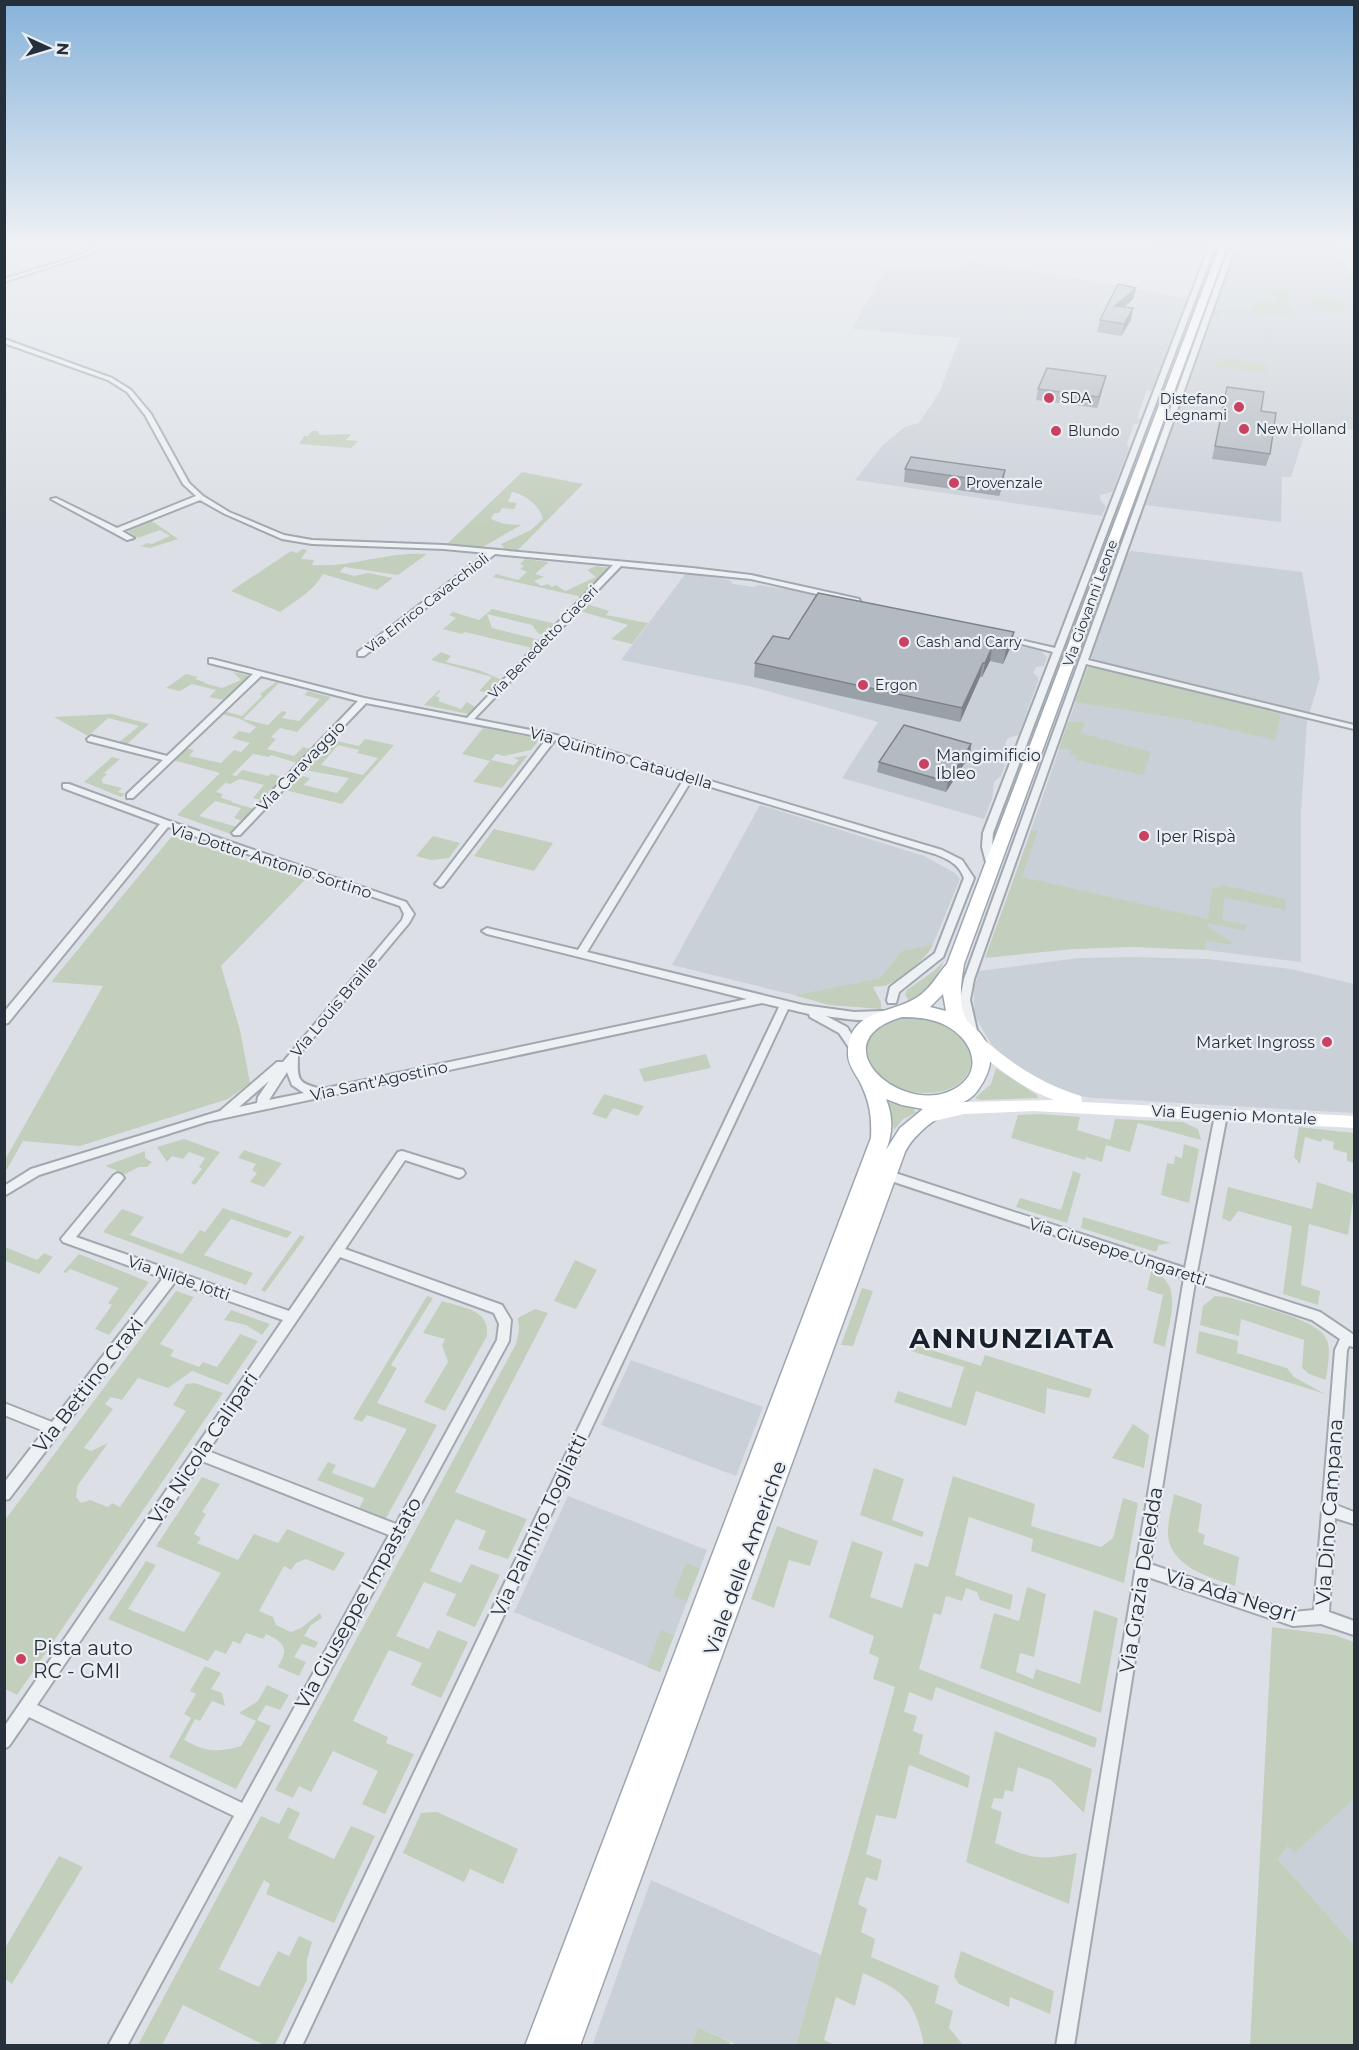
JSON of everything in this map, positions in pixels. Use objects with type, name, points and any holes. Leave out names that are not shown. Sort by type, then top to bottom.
[{"type":"main road","name":"Via Giovanni Leone","points":[[955,964],[1189,338]]},
{"type":"main road","points":[[955,964],[951,994],[952,1005],[959,1024]]},
{"type":"main road","points":[[955,964],[933,995],[919,1005],[893,1009],[865,1029],[859,1039],[857,1050],[862,1069],[868,1078],[892,1095],[943,1106],[1034,1105],[1113,1108]]},
{"type":"main road","points":[[893,1009],[931,1012],[959,1024],[1023,1080],[1061,1097],[1113,1108]]},
{"type":"main road","points":[[943,1106],[970,1088],[980,1072],[982,1054],[976,1040]]},
{"type":"main road","name":"Viale delle Americhe","points":[[540,2046],[881,1138],[882,1112],[868,1078]]},
{"type":"main road","name":"Viale delle Americhe","points":[[565,2046],[885,1175],[899,1142],[908,1131],[943,1106]]},
{"type":"main road","name":"Via Eugenio Montale","points":[[1113,1108],[1354,1122]]},
{"type":"street","points":[[991,868],[987,847],[988,834],[1177,338]]},
{"type":"street","points":[[976,1040],[965,1000],[969,979],[1200,338]]},
{"type":"street","points":[[4,341],[110,379],[129,391],[148,414],[186,484],[201,497],[227,513],[282,537],[296,540],[493,552],[751,577],[864,603]]},
{"type":"street","points":[[116,531],[201,497]]},
{"type":"street","points":[[54,499],[130,538]]},
{"type":"street","name":"Via Enrico Cavacchioli","points":[[361,654],[493,552]]},
{"type":"street","name":"Via Benedetto Ciaceri","points":[[468,721],[618,564]]},
{"type":"street","points":[[989,634],[1057,651]]},
{"type":"street","name":"Via Quintino Cataudella","points":[[212,661],[364,700],[553,737],[946,854],[963,865],[969,878],[939,955],[894,990],[893,1009]]},
{"type":"street","points":[[1083,661],[1354,728]]},
{"type":"street","points":[[130,796],[258,674]]},
{"type":"street","name":"Via Caravaggio","points":[[237,833],[364,700]]},
{"type":"street","points":[[440,885],[553,737]]},
{"type":"street","points":[[91,740],[168,759]]},
{"type":"street","points":[[581,954],[689,777]]},
{"type":"street","points":[[66,786],[166,823]]},
{"type":"street","name":"Via Dottor Antonio Sortino","points":[[4,1020],[166,823],[398,903],[408,910]]},
{"type":"street","name":"Via Louis Braille","points":[[262,1106],[264,1097],[293,1055],[406,921],[408,910]]},
{"type":"street","points":[[487,931],[802,1009],[854,1016],[893,1009]]},
{"type":"street","name":"Via Sant'Agostino","points":[[5,1191],[35,1172],[221,1115],[762,999]]},
{"type":"street","name":"Via Palmiro Togliatti","points":[[293,2046],[785,1005]]},
{"type":"street","points":[[802,1009],[843,1030],[857,1050]]},
{"type":"street","points":[[293,1055],[291,1076],[294,1083],[309,1091],[330,1092]]},
{"type":"street","points":[[221,1115],[293,1055]]},
{"type":"street","name":"Via Grazia Deledda","points":[[1065,2046],[1190,1276],[1221,1115]]},
{"type":"street","name":"Via Nicola Calipari","points":[[4,1741],[402,1155],[459,1173]]},
{"type":"street","name":"Via Giuseppe Ungaretti","points":[[885,1175],[1316,1316],[1351,1340]]},
{"type":"street","name":"Via Nilde Iotti","points":[[118,1178],[67,1239],[291,1317]]},
{"type":"street","name":"Via Giuseppe Impastato","points":[[117,2046],[503,1341],[506,1327],[504,1317],[498,1309],[338,1251]]},
{"type":"street","name":"Via Bettino Craxi","points":[[4,1494],[172,1276]]},
{"type":"street","name":"Via Dino Campana","points":[[1322,1617],[1341,1350],[1351,1340]]},
{"type":"street","points":[[4,1409],[55,1429]]},
{"type":"street","points":[[199,1454],[397,1531]]},
{"type":"street","points":[[1330,1510],[1354,1518]]},
{"type":"street","name":"Via Ada Negri","points":[[1143,1568],[1293,1619],[1322,1617],[1354,1628]]},
{"type":"street","points":[[26,1708],[244,1812]]},
{"type":"shaded area","points":[[956,338],[1173,338],[1152,391],[1147,390],[1145,395],[1137,418],[1140,419],[1139,423],[1134,424],[1127,444],[1129,448],[1112,492],[1100,495],[1100,500],[1106,506],[1102,516],[855,480],[883,445],[905,427],[919,423],[939,393],[960,338]]},
{"type":"shaded area","points":[[1205,338],[1354,338],[1354,430],[1308,424],[1291,477],[1282,477],[1281,522],[1145,505]]},
{"type":"shaded area","points":[[1129,552],[1302,572],[1320,678],[1307,721],[1301,814],[1301,962],[1205,950],[1207,927],[1015,876],[1124,563]]},
{"type":"shaded area","points":[[686,573],[730,580],[733,584],[753,587],[758,585],[813,593],[1041,651],[1047,657],[1044,666],[1036,667],[1033,673],[1039,678],[1019,735],[1008,738],[1005,744],[1011,750],[1008,757],[1003,756],[1001,762],[1005,765],[1001,776],[994,782],[992,799],[984,819],[842,778],[878,722],[753,687],[621,660]]},
{"type":"shaded area","points":[[760,805],[924,856],[955,873],[960,879],[933,944],[901,951],[880,978],[794,995],[672,965]]},
{"type":"shaded area","points":[[1078,958],[1208,959],[1291,969],[1354,984],[1354,1113],[1074,1095],[1034,1079],[1003,1056],[991,1044],[974,1014],[974,989],[979,971]]},
{"type":"shaded area","points":[[631,1360],[763,1407],[736,1476],[601,1425]]},
{"type":"shaded area","points":[[568,1496],[707,1550],[660,1672],[514,1612]]},
{"type":"shaded area","points":[[1354,1799],[1354,1945],[1278,1859],[1289,1845],[1294,1852]]},
{"type":"shaded area","points":[[651,1880],[821,1955],[796,2045],[738,2045],[698,2027],[692,2045],[592,2046]]},
{"type":"green space","points":[[1219,357],[1267,364],[1265,373],[1216,367]]},
{"type":"green space","points":[[312,431],[317,431],[320,435],[351,434],[346,440],[358,441],[351,448],[299,444],[304,436],[308,436]]},
{"type":"green space","points":[[522,472],[583,484],[517,551],[505,550],[501,544],[531,530],[543,519],[531,501],[512,492],[508,502],[517,503],[514,509],[502,508],[499,513],[494,513],[491,519],[504,524],[521,525],[483,547],[447,544]]},
{"type":"green space","points":[[149,519],[178,539],[150,548],[140,546],[152,544],[170,536],[160,530],[138,538],[128,531],[131,527]]},
{"type":"green space","points":[[303,549],[307,550],[301,559],[314,560],[312,565],[427,554],[398,575],[344,567],[340,572],[354,576],[368,573],[393,578],[377,590],[323,574],[309,591],[280,612],[231,591],[291,551],[297,553]]},
{"type":"green space","points":[[525,559],[549,562],[535,574],[544,577],[534,581],[541,586],[556,585],[565,591],[596,577],[587,570],[596,566],[610,568],[582,597],[493,577],[496,574],[518,580],[527,572],[520,569],[524,566],[520,564]]},
{"type":"green space","points":[[587,604],[609,611],[606,615],[648,623],[632,644],[611,639],[628,625],[580,611]]},
{"type":"green space","points":[[492,609],[556,624],[545,636],[538,633],[532,625],[487,614],[492,628],[540,640],[532,648],[443,629],[456,618],[449,615],[453,612],[479,620]]},
{"type":"green space","points":[[441,652],[451,656],[446,662],[479,670],[502,680],[489,693],[479,691],[492,677],[431,660]]},
{"type":"green space","points":[[1095,667],[1281,714],[1275,740],[1183,719],[1075,702],[1087,669]]},
{"type":"green space","points":[[233,672],[249,676],[223,700],[209,697],[216,690],[192,684],[180,691],[166,688],[186,674],[198,677],[195,679],[204,683],[222,688],[241,680]]},
{"type":"green space","points":[[276,682],[279,683],[243,719],[268,725],[282,711],[287,712],[282,718],[299,721],[320,699],[304,695],[308,691],[331,697],[297,732],[280,728],[271,737],[276,739],[267,749],[294,756],[303,747],[310,749],[297,763],[271,755],[269,757],[253,754],[232,775],[236,776],[242,770],[284,777],[262,800],[253,798],[264,785],[240,779],[230,784],[225,783],[216,792],[223,794],[221,798],[254,809],[243,821],[234,818],[241,808],[215,801],[199,816],[237,827],[231,834],[177,815],[220,773],[173,760],[186,748],[194,750],[189,756],[221,763],[234,750],[241,752],[250,743],[232,738],[239,731],[250,733],[256,727],[238,718],[221,714],[224,711],[242,716],[262,696],[260,694]]},
{"type":"green space","points":[[439,690],[441,691],[435,696],[440,698],[438,701],[461,709],[467,702],[475,707],[468,714],[424,705]]},
{"type":"green space","points":[[112,714],[149,724],[127,744],[119,742],[139,726],[108,718],[88,736],[54,717]]},
{"type":"green space","points":[[1068,722],[1085,722],[1081,733],[1151,752],[1143,775],[1075,760],[1077,756],[1070,754],[1071,750],[1059,748]]},
{"type":"green space","points":[[483,728],[540,739],[531,750],[504,756],[496,754],[491,760],[514,765],[519,760],[513,758],[528,755],[502,788],[473,782],[490,761],[462,754]]},
{"type":"green space","points":[[365,739],[394,745],[342,804],[285,790],[299,775],[310,778],[304,785],[337,793],[349,778],[304,770],[332,740],[359,746]],"holes":[[[338,745],[359,750],[357,753],[378,758],[363,775],[321,765]]]},
{"type":"green space","points":[[112,757],[120,759],[104,773],[107,774],[101,780],[102,783],[122,788],[118,792],[125,794],[121,797],[84,782]]},
{"type":"green space","points":[[494,829],[553,843],[534,871],[474,856]]},
{"type":"green space","points":[[1038,830],[1022,877],[1208,919],[1212,889],[1222,885],[1286,899],[1286,910],[1224,898],[1222,920],[1246,925],[1246,931],[1208,923],[1208,927],[1236,945],[1206,941],[1205,950],[1131,947],[1074,949],[985,958],[1031,831]]},
{"type":"green space","points":[[172,836],[305,880],[221,966],[240,1030],[250,1083],[228,1099],[80,1146],[23,1141],[5,1170],[5,1160],[103,986],[51,982]]},
{"type":"green space","points":[[433,836],[460,843],[449,858],[431,860],[416,856]]},
{"type":"green space","points":[[933,944],[926,955],[906,973],[887,985],[873,987],[881,1002],[881,1009],[829,1005],[794,995],[880,978],[901,951]]},
{"type":"green space","points":[[944,961],[931,984],[910,1002],[905,995],[907,990]]},
{"type":"green space","points":[[910,1016],[938,1022],[958,1032],[968,1047],[971,1062],[966,1076],[954,1087],[934,1093],[908,1091],[887,1082],[871,1066],[867,1056],[870,1038],[891,1021]]},
{"type":"green space","points":[[706,1054],[711,1068],[644,1082],[639,1069]]},
{"type":"green space","points":[[996,1068],[1037,1095],[1038,1098],[981,1100],[975,1098],[991,1084]]},
{"type":"green space","points":[[604,1094],[644,1106],[638,1116],[613,1108],[606,1119],[592,1114]]},
{"type":"green space","points":[[888,1102],[914,1109],[916,1113],[903,1119],[894,1130]]},
{"type":"green space","points":[[1018,1115],[1080,1117],[1077,1130],[1110,1140],[1115,1119],[1183,1122],[1198,1129],[1201,1140],[1138,1123],[1130,1152],[1106,1145],[1102,1162],[1086,1157],[1085,1160],[1011,1138]]},
{"type":"green space","points":[[1299,1127],[1354,1133],[1354,1163],[1347,1161],[1347,1153],[1333,1149],[1334,1142],[1322,1139],[1321,1142],[1305,1137],[1300,1164],[1294,1157]]},
{"type":"green space","points":[[184,1139],[220,1152],[195,1185],[191,1183],[202,1169],[199,1167],[205,1158],[189,1152],[183,1159],[172,1156],[167,1162],[157,1147]]},
{"type":"green space","points":[[1184,1144],[1199,1149],[1189,1203],[1161,1195],[1167,1163],[1174,1164],[1175,1156],[1182,1158]]},
{"type":"green space","points":[[244,1150],[282,1163],[264,1187],[250,1182],[257,1173],[252,1170],[256,1164],[238,1158]]},
{"type":"green space","points":[[145,1151],[145,1158],[152,1162],[147,1167],[139,1167],[125,1174],[105,1166]]},
{"type":"green space","points":[[1073,1171],[1081,1174],[1067,1223],[1016,1207],[1020,1198],[1061,1210]]},
{"type":"green space","points":[[1317,1182],[1354,1194],[1348,1235],[1309,1224],[1301,1285],[1320,1291],[1318,1305],[1283,1294],[1292,1226],[1238,1211],[1230,1222],[1222,1218],[1228,1187],[1312,1209]]},
{"type":"green space","points":[[223,1208],[292,1232],[287,1238],[231,1219],[204,1255],[253,1273],[246,1285],[103,1232],[122,1209],[144,1217],[130,1235],[182,1254],[200,1230],[205,1232]]},
{"type":"green space","points":[[1083,1217],[1171,1243],[1159,1245],[1156,1252],[1081,1228]]},
{"type":"green space","points":[[300,1235],[305,1237],[265,1292],[261,1290]]},
{"type":"green space","points":[[5,1247],[37,1260],[44,1253],[53,1257],[39,1274],[5,1261]]},
{"type":"green space","points":[[79,1254],[149,1282],[109,1335],[95,1329],[112,1305],[108,1303],[119,1288],[70,1269],[66,1273],[63,1272]]},
{"type":"green space","points":[[575,1260],[597,1270],[576,1309],[554,1301]]},
{"type":"green space","points":[[1151,1271],[1162,1276],[1171,1293],[1171,1314],[1165,1347],[1153,1343],[1163,1295],[1147,1290]]},
{"type":"green space","points":[[862,1288],[873,1291],[853,1346],[841,1345]]},
{"type":"green space","points":[[176,1291],[194,1297],[160,1344],[174,1350],[170,1356],[199,1367],[203,1362],[217,1367],[240,1334],[258,1341],[228,1385],[192,1371],[168,1388],[138,1378],[122,1400],[111,1397],[105,1404],[113,1409],[84,1448],[91,1451],[108,1443],[78,1485],[76,1497],[81,1503],[90,1500],[108,1507],[112,1503],[120,1507],[186,1411],[173,1405],[186,1384],[195,1383],[223,1393],[17,1695],[5,1689],[5,1520]]},
{"type":"green space","points":[[427,1296],[433,1298],[391,1365],[397,1368],[377,1403],[437,1425],[385,1520],[359,1509],[364,1498],[317,1480],[328,1462],[336,1465],[332,1473],[374,1488],[407,1429],[367,1415],[362,1422],[353,1419]]},
{"type":"green space","points":[[1215,1296],[1227,1297],[1296,1318],[1320,1331],[1326,1338],[1329,1348],[1326,1380],[1309,1374],[1302,1368],[1304,1340],[1241,1319],[1239,1336],[1200,1325],[1203,1306]]},
{"type":"green space","points":[[442,1301],[474,1311],[480,1315],[487,1327],[487,1336],[445,1411],[424,1402],[448,1362],[442,1345],[445,1339],[423,1333]]},
{"type":"green space","points":[[535,1309],[548,1313],[455,1492],[527,1519],[508,1559],[478,1549],[486,1531],[456,1519],[430,1571],[461,1583],[471,1564],[500,1575],[475,1627],[446,1615],[456,1594],[424,1582],[396,1636],[429,1649],[438,1630],[468,1642],[441,1698],[411,1685],[422,1663],[389,1650],[353,1721],[388,1737],[386,1743],[414,1754],[385,1814],[362,1804],[378,1771],[333,1751],[311,1792],[299,1786],[293,1798],[275,1790],[516,1344],[519,1330],[518,1318]]},
{"type":"green space","points":[[231,1310],[270,1324],[262,1335],[246,1325],[224,1320]]},
{"type":"green space","points":[[1199,1331],[1238,1341],[1237,1353],[1287,1368],[1294,1377],[1325,1394],[1196,1353]]},
{"type":"green space","points":[[913,1344],[981,1366],[985,1355],[1092,1389],[1089,1398],[1047,1388],[1045,1414],[976,1391],[966,1426],[894,1402],[898,1391],[951,1408],[964,1367],[911,1351]]},
{"type":"green space","points":[[1133,1424],[1149,1435],[1144,1468],[1112,1458]]},
{"type":"green space","points":[[874,1468],[904,1479],[892,1520],[924,1532],[922,1537],[860,1515]]},
{"type":"green space","points":[[953,1476],[1035,1504],[1031,1526],[1101,1547],[1113,1538],[1123,1498],[1138,1503],[1124,1583],[1031,1551],[1033,1539],[969,1517],[955,1575],[1013,1595],[1010,1610],[980,1600],[977,1592],[966,1588],[962,1601],[946,1596],[941,1615],[934,1613],[919,1669],[1097,1738],[1095,1748],[936,1687],[932,1701],[909,1692],[904,1712],[917,1716],[913,1731],[923,1735],[919,1754],[970,1776],[968,1788],[909,1765],[896,1819],[876,1815],[866,1854],[882,1860],[877,1881],[866,1877],[858,1904],[867,1909],[861,1932],[875,1939],[871,1957],[939,1986],[935,2003],[953,2011],[949,2028],[963,2045],[924,2045],[916,2017],[906,1999],[889,1986],[863,1973],[855,2006],[836,1997],[824,2040],[835,2045],[796,2045],[895,1687],[873,1679],[879,1658],[869,1653],[874,1636],[829,1617],[852,1541],[883,1552],[870,1597],[902,1608],[915,1563],[928,1567]]},
{"type":"green space","points":[[202,1477],[220,1484],[202,1512],[206,1514],[194,1534],[201,1538],[197,1543],[238,1560],[254,1534],[278,1543],[287,1529],[345,1553],[334,1571],[306,1559],[296,1563],[291,1570],[284,1566],[259,1611],[273,1617],[276,1625],[291,1632],[301,1628],[320,1613],[322,1618],[311,1625],[304,1636],[318,1642],[315,1648],[302,1644],[294,1657],[306,1662],[299,1676],[278,1667],[284,1651],[283,1647],[281,1643],[266,1634],[263,1639],[246,1633],[240,1644],[233,1641],[226,1654],[215,1650],[208,1661],[108,1619],[146,1561],[156,1565],[128,1609],[184,1632],[221,1573],[156,1546]]},
{"type":"green space","points":[[1174,1494],[1202,1504],[1198,1532],[1205,1535],[1203,1544],[1239,1557],[1235,1586],[1204,1575],[1184,1564],[1171,1547],[1168,1536]]},
{"type":"green space","points":[[777,1526],[818,1541],[810,1566],[789,1560],[774,1608],[751,1599]]},
{"type":"green space","points":[[686,1563],[700,1568],[687,1601],[673,1596]]},
{"type":"green space","points":[[1027,1587],[1046,1594],[1034,1657],[1020,1653],[1016,1672],[1033,1679],[1036,1669],[1080,1684],[1094,1610],[1118,1618],[1101,1713],[980,1668],[994,1613],[1019,1621]]},
{"type":"green space","points":[[1272,1627],[1334,1635],[1354,1642],[1354,1799],[1294,1853],[1288,1846],[1278,1859],[1354,1945],[1354,2045],[1250,2045]]},
{"type":"green space","points":[[661,1630],[674,1635],[660,1672],[647,1667]]},
{"type":"green space","points":[[205,1666],[221,1673],[211,1689],[222,1693],[225,1706],[212,1701],[200,1721],[195,1719],[184,1740],[199,1747],[225,1750],[241,1746],[256,1721],[239,1713],[258,1701],[267,1685],[289,1695],[280,1710],[266,1705],[257,1720],[271,1726],[236,1789],[169,1757],[191,1718],[184,1714],[196,1694],[190,1691]]},
{"type":"green space","points":[[995,1731],[1092,1769],[1084,1813],[1051,1780],[1018,1767],[1013,1792],[1005,1790],[1003,1799],[994,1798],[991,1808],[1002,1812],[995,1843],[1035,1857],[1077,1853],[1069,1904],[966,1862]]},
{"type":"green space","points":[[288,1807],[300,1813],[288,1838],[334,1859],[351,1826],[375,1836],[334,1923],[266,1894],[270,1884],[264,1880],[219,1969],[259,1987],[278,1951],[289,1956],[299,1936],[312,1942],[307,1960],[307,1980],[275,2045],[264,2045],[183,2005],[162,2045],[138,2045],[261,1816],[279,1824]]},
{"type":"green space","points":[[437,1812],[518,1849],[503,1884],[470,1869],[464,1882],[403,1853],[421,1813]]},
{"type":"green space","points":[[59,1856],[83,1867],[12,1984],[5,1979],[5,1948]]},
{"type":"green space","points":[[961,1951],[1054,1991],[1050,2014],[1010,1997],[1009,2007],[959,1984],[954,1976]]},
{"type":"green space","points":[[698,2027],[730,2042],[728,2045],[692,2045]]},
{"type":"building","points":[[1047,368],[1106,376],[1099,397],[1038,389]]},
{"type":"building","points":[[1227,387],[1264,392],[1261,411],[1276,413],[1270,454],[1215,446]]},
{"type":"building","points":[[911,457],[1005,470],[1001,483],[905,469]]},
{"type":"building","points":[[818,593],[1014,632],[1006,650],[992,647],[962,708],[755,663],[773,636],[789,639]]},
{"type":"building","name":"Mangimificio Ibleo","points":[[904,725],[971,744],[948,782],[879,762]]},
{"type":"place","name":"SDA","points":[[1049,398]]},
{"type":"place","name":"Distefano Legnami","points":[[1239,407]]},
{"type":"place","name":"New Holland","points":[[1244,429]]},
{"type":"place","name":"Blundo","points":[[1056,431]]},
{"type":"place","name":"Provenzale","points":[[954,483]]},
{"type":"place","name":"Cash and Carry","points":[[904,642]]},
{"type":"place","name":"Ergon","points":[[863,685]]},
{"type":"place","name":"Mangimificio Ibleo","points":[[924,764]]},
{"type":"place","name":"Iper Rispà","points":[[1144,836]]},
{"type":"place","name":"Market Ingross","points":[[1327,1042]]},
{"type":"place","name":"Pista auto RC - GMI","points":[[21,1659]]},
{"type":"district","name":"ANNUNZIATA","points":[[1012,1338]]}]
